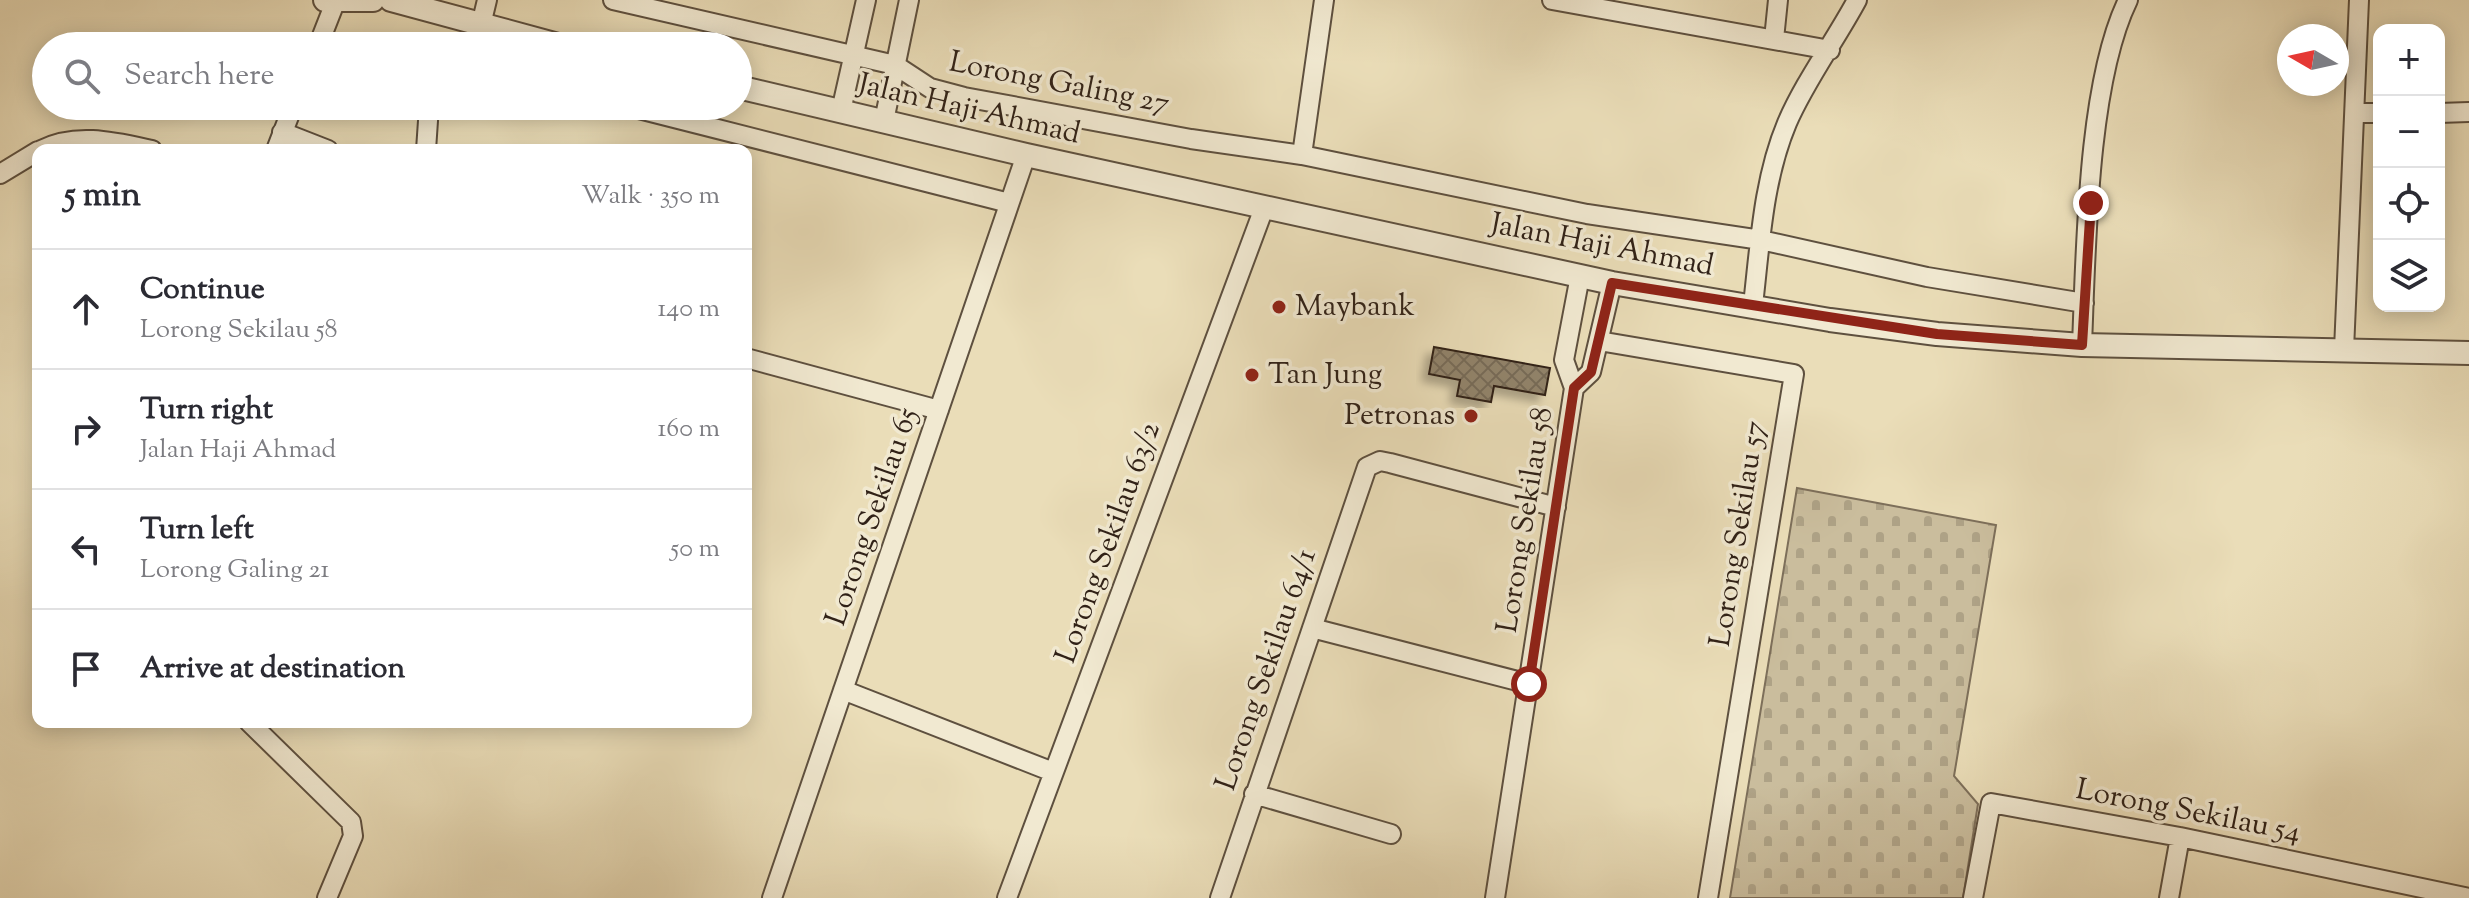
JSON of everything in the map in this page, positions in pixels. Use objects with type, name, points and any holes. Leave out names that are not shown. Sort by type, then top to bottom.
[{"type":"street","points":[[323,32],[333,1],[373,0]]},
{"type":"street","points":[[391,0],[427,5],[471,32]]},
{"type":"street","points":[[479,32],[487,0]]},
{"type":"street","name":"Lorong Galing 27","points":[[613,0],[750,32]]},
{"type":"street","points":[[841,111],[866,0]]},
{"type":"street","points":[[884,121],[909,0]]},
{"type":"street","points":[[1302,155],[1324,0]]},
{"type":"street","points":[[1552,0],[1830,50]]},
{"type":"street","points":[[1774,39],[1778,0]]},
{"type":"street","points":[[1753,305],[1761,240],[1783,135],[1794,107],[1857,0]]},
{"type":"street","points":[[2082,345],[2096,135],[2109,57],[2128,0]]},
{"type":"street","points":[[2344,350],[2359,0]]},
{"type":"street","name":"Lorong Galing 27","points":[[752,32],[895,65],[930,88],[964,97],[1191,139],[1302,155]]},
{"type":"street","name":"Jalan Haji Ahmad","points":[[752,90],[1026,155],[1612,283],[1937,334],[2082,345],[2469,353]]},
{"type":"street","points":[[2445,113],[2469,112]]},
{"type":"street","points":[[2355,113],[2373,113]]},
{"type":"street","points":[[279,141],[287,120]]},
{"type":"street","points":[[426,144],[428,120]]},
{"type":"street","points":[[682,120],[1009,203]]},
{"type":"street","points":[[56,144],[85,139],[111,144]]},
{"type":"street","points":[[0,174],[32,155]]},
{"type":"street","name":"Lorong Sekilau 65","points":[[772,898],[1026,155]]},
{"type":"street","name":"Jalan Haji Ahmad","points":[[1302,155],[1587,214],[1761,240],[1927,277],[2084,303]]},
{"type":"street","name":"Lorong Sekilau 63/2","points":[[1007,898],[1264,208]]},
{"type":"street","name":"Lorong Sekilau 58","points":[[1495,898],[1574,388],[1564,360],[1580,276]]},
{"type":"street","name":"Lorong Sekilau 58","points":[[1574,388],[1591,372],[1612,283]]},
{"type":"street","name":"Lorong Sekilau 57","points":[[1599,341],[1794,374],[1708,898]]},
{"type":"street","points":[[752,360],[939,410]]},
{"type":"street","name":"Lorong Sekilau 64/1","points":[[1220,898],[1371,463],[1390,463],[1556,507]]},
{"type":"street","points":[[1312,628],[1529,684]]},
{"type":"street","points":[[843,690],[1053,772]]},
{"type":"street","points":[[261,728],[351,822],[353,836],[327,898]]},
{"type":"street","points":[[1254,794],[1391,834]]},
{"type":"street","name":"Lorong Sekilau 54","points":[[1973,898],[1991,803],[2180,837],[2469,898]]},
{"type":"street","points":[[2169,898],[2180,837]]},
{"type":"green space","points":[[1797,488],[1996,525],[1954,776],[1978,804],[1963,898],[1730,898]]},
{"type":"building","points":[[1434,347],[1550,368],[1545,395],[1494,386],[1491,402],[1457,396],[1460,380],[1429,374]]},
{"type":"place","name":"Maybank","points":[[1279,307]]},
{"type":"place","name":"Tan Jung","points":[[1252,375]]},
{"type":"place","name":"Petronas","points":[[1471,416]]},
{"type":"route","points":[[1529,684],[1574,388],[1591,372],[1612,283],[1830,320],[1937,334],[2082,345],[2091,203]]}]
